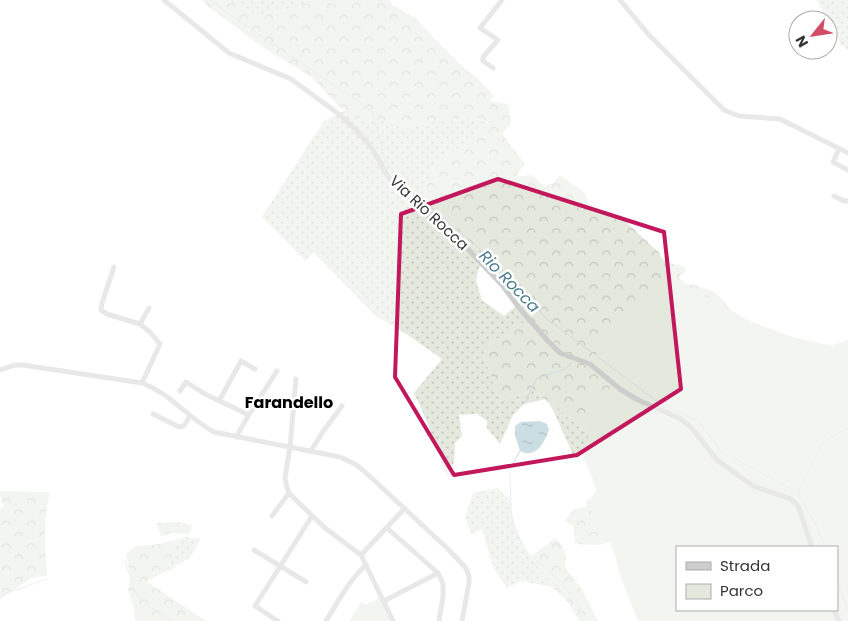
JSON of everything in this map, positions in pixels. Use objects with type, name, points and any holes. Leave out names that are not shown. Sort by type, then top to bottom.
[{"type":"street","name":"Via Rio Rocca","points":[[164,0],[229,53],[291,79],[340,115],[372,148],[393,184],[447,228],[463,244],[503,286],[548,342],[560,353],[590,364],[620,389],[638,400],[679,418],[690,426],[717,460],[753,486],[781,495],[795,502],[812,546]]},
{"type":"street","points":[[494,68],[483,61],[483,57],[498,40],[480,28],[502,0]]},
{"type":"street","points":[[620,0],[649,35],[724,110],[739,116],[780,119],[848,154]]},
{"type":"street","points":[[839,149],[834,162],[848,170]]},
{"type":"street","points":[[834,196],[848,201]]},
{"type":"street","points":[[114,267],[101,310],[107,314],[140,324],[160,344],[142,383]]},
{"type":"street","points":[[140,324],[150,308]]},
{"type":"street","points":[[219,402],[242,361],[255,369]]},
{"type":"street","points":[[0,370],[15,365],[24,365],[142,383],[163,393],[200,424],[214,432],[340,457],[355,464],[447,548],[466,568],[469,583],[462,621]]},
{"type":"street","points":[[236,437],[277,371]]},
{"type":"street","points":[[296,379],[290,447],[285,478],[289,493],[328,531],[361,555],[393,621]]},
{"type":"street","points":[[180,391],[186,382],[219,402],[248,416]]},
{"type":"street","points":[[311,451],[342,406]]},
{"type":"street","points":[[153,414],[179,428],[184,426],[190,416]]},
{"type":"street","points":[[272,516],[289,493]]},
{"type":"street","points":[[361,555],[404,509]]},
{"type":"street","points":[[278,621],[255,606],[312,516]]},
{"type":"street","points":[[387,528],[438,573],[443,584],[439,621]]},
{"type":"street","points":[[254,550],[306,582]]},
{"type":"street","points":[[326,621],[349,585],[366,565]]},
{"type":"street","points":[[384,601],[438,573]]},
{"type":"highlighted area","points":[[498,179],[664,232],[681,389],[577,455],[454,475],[395,377],[401,214]]},
{"type":"green space","points":[[202,0],[226,0],[257,15],[293,8],[317,0],[390,0],[391,4],[417,19],[462,66],[477,78],[494,96],[490,101],[508,104],[511,123],[502,134],[525,164],[515,177],[532,175],[544,186],[553,183],[560,175],[584,192],[590,206],[624,220],[659,252],[663,260],[685,268],[685,272],[680,275],[680,279],[686,284],[695,285],[714,292],[730,309],[748,321],[792,337],[832,346],[848,340],[848,621],[838,546],[676,547],[612,541],[599,545],[575,544],[573,525],[564,521],[574,509],[598,504],[604,445],[533,390],[500,401],[483,354],[490,343],[534,316],[490,264],[423,193],[435,165],[463,145],[489,122],[462,117],[406,128],[386,121],[363,119],[338,106],[314,79],[261,46]]},
{"type":"green space","points":[[226,0],[317,0],[293,8],[257,15]]},
{"type":"green space","points":[[817,0],[848,0],[848,50],[840,44],[838,10],[822,10]]},
{"type":"green space","points":[[346,110],[363,119],[386,121],[406,128],[462,117],[480,119],[490,123],[480,128],[463,145],[435,165],[423,193],[487,261],[479,268],[476,281],[482,300],[504,316],[521,301],[534,317],[490,343],[483,354],[500,401],[533,390],[545,399],[524,404],[513,415],[500,444],[487,428],[487,421],[477,414],[459,415],[462,436],[455,443],[454,462],[447,476],[428,424],[414,393],[442,359],[408,335],[376,316],[313,252],[305,261],[262,217],[324,121]]},
{"type":"green space","points":[[668,277],[676,278],[678,283],[688,292],[720,301],[732,315],[771,330],[832,346],[848,340],[848,621],[638,621],[608,538],[595,515],[587,507],[586,501],[596,491],[582,453],[588,440],[588,426],[583,399],[601,395],[612,387],[596,355],[598,347],[611,331],[654,295]]},
{"type":"green space","points":[[547,401],[604,445],[594,446],[575,459]]},
{"type":"green space","points":[[498,488],[510,500],[513,522],[524,548],[552,587],[521,581],[507,588],[494,569],[482,529],[471,534],[465,517],[473,493]]},
{"type":"green space","points":[[0,491],[50,492],[45,523],[47,575],[30,579],[0,599],[0,509],[4,507]]},
{"type":"green space","points":[[179,522],[192,526],[189,534],[171,533],[161,536],[156,523]]},
{"type":"green space","points":[[184,537],[201,539],[189,558],[165,572],[172,558],[176,540]]},
{"type":"green space","points":[[555,538],[561,544],[564,551],[565,567],[583,591],[598,621],[579,621],[567,601],[552,587],[531,557]]},
{"type":"green space","points":[[176,540],[172,558],[165,572],[146,581],[206,621],[135,621],[135,612],[128,590],[131,579],[126,554],[137,546]]},
{"type":"green space","points":[[379,598],[390,621],[349,621],[361,602],[366,605]]},
{"type":"water","points":[[540,421],[547,424],[549,430],[545,440],[539,448],[531,453],[520,451],[515,435],[515,426],[521,422]]},
{"type":"waterway","name":"Rio Rocca","points":[[211,0],[372,111],[386,162],[412,191],[497,264],[547,319],[655,400],[699,422],[721,451],[798,493],[817,527],[825,546]]},
{"type":"waterway","points":[[524,404],[537,378],[566,369],[572,362]]},
{"type":"waterway","points":[[828,439],[848,428]]},
{"type":"waterway","points":[[798,492],[823,442],[826,441]]},
{"type":"waterway","points":[[520,451],[510,469],[513,522],[527,552],[546,568],[577,601],[583,621]]},
{"type":"waterway","points":[[125,560],[133,587],[144,603],[173,621]]},
{"type":"waterway","points":[[0,597],[47,579]]},
{"type":"waterway","name":"Rio Rocca","points":[[838,583],[848,610]]},
{"type":"district","name":"Farandello","points":[[289,402]]}]
